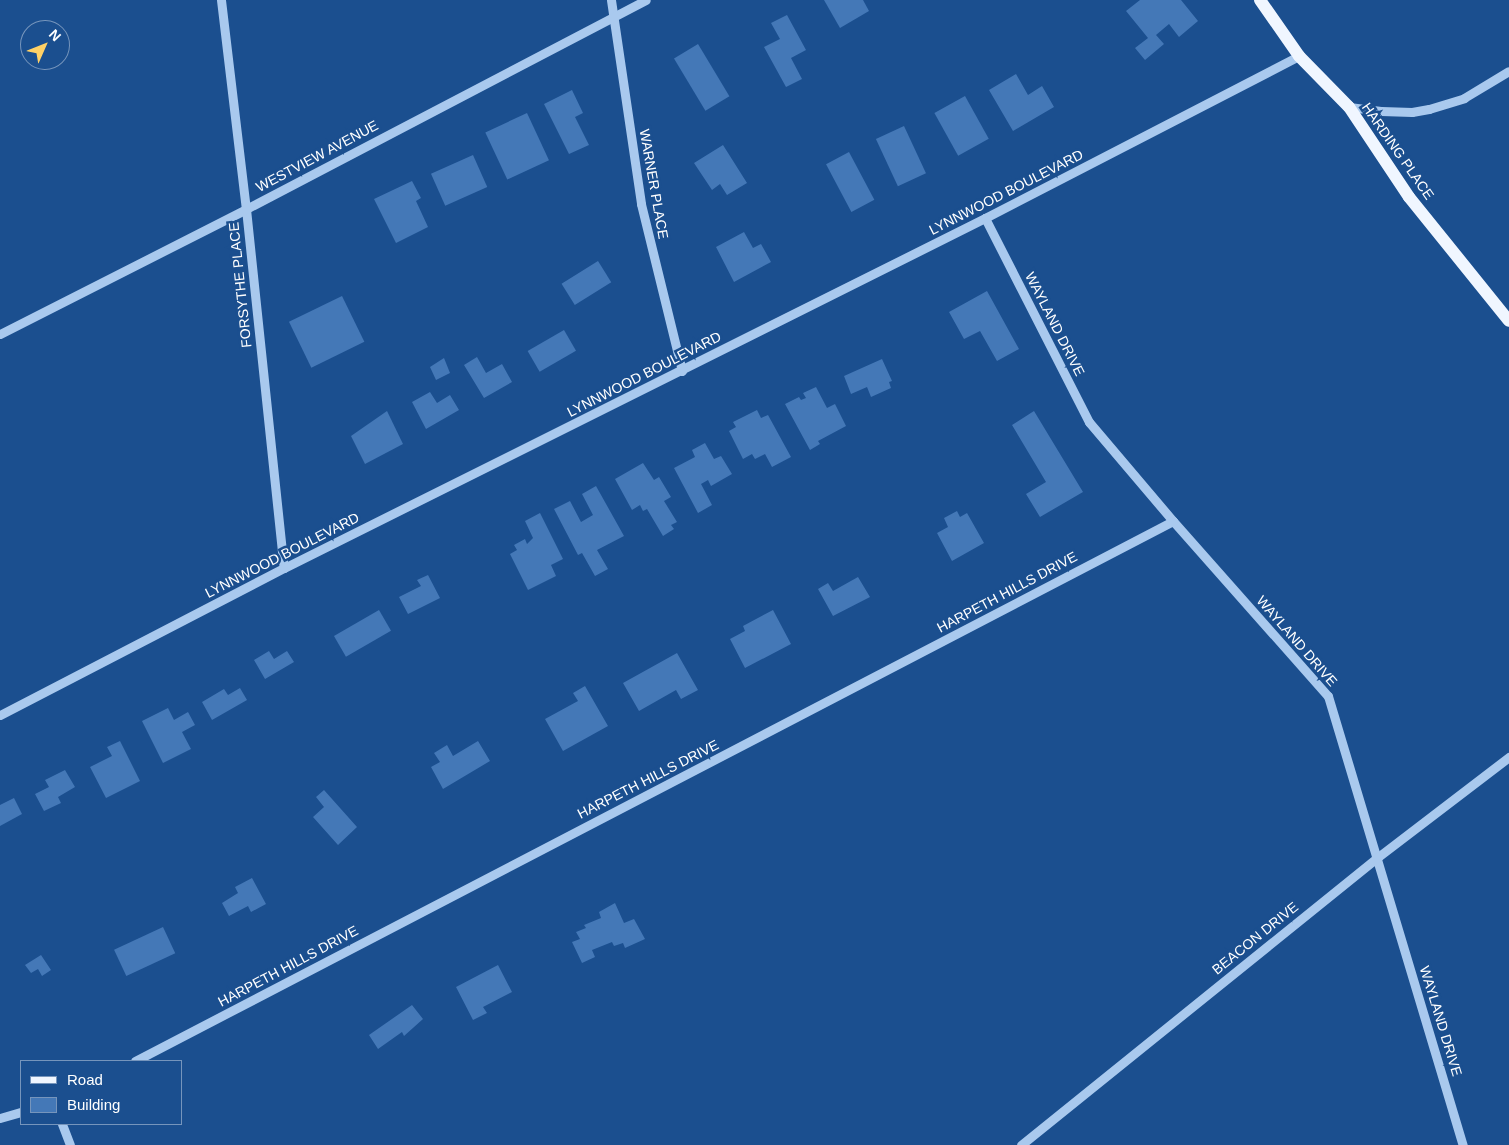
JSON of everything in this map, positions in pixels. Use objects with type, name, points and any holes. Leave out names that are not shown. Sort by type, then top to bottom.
[{"type":"main road","name":"HARDING PLACE","points":[[1260,0],[1299,56],[1349,107],[1409,197],[1509,322]]},
{"type":"street","name":"FORSYTHE PLACE","points":[[221,0],[246,209],[284,568]]},
{"type":"street","name":"WARNER PLACE","points":[[611,0],[641,204],[682,371]]},
{"type":"street","name":"WESTVIEW AVENUE","points":[[0,334],[246,209],[646,0]]},
{"type":"street","name":"LYNNWOOD BOULEVARD","points":[[0,715],[284,568],[682,371],[985,218],[1299,56]]},
{"type":"street","points":[[1349,107],[1412,112],[1429,109],[1464,98],[1509,71]]},
{"type":"street","name":"WAYLAND DRIVE","points":[[985,218],[1089,422],[1173,521],[1328,696],[1378,857],[1463,1145]]},
{"type":"street","name":"HARPETH HILLS DRIVE","points":[[137,1060],[1173,521]]},
{"type":"street","name":"BEACON DRIVE","points":[[1021,1145],[1378,857],[1509,757]]},
{"type":"street","points":[[0,1118],[20,1112]]},
{"type":"street","points":[[62,1125],[70,1145]]},
{"type":"building","points":[[824,0],[863,0],[869,11],[840,28]]},
{"type":"building","points":[[1140,0],[1181,0],[1198,21],[1179,37],[1169,24],[1156,35],[1164,44],[1145,60],[1135,48],[1148,38],[1126,11]]},
{"type":"building","points":[[787,15],[806,50],[791,58],[802,79],[786,87],[764,47],[780,39],[771,23]]},
{"type":"building","points":[[698,44],[729,96],[705,111],[674,58]]},
{"type":"building","points":[[1016,74],[1028,95],[1042,86],[1054,107],[1013,131],[989,90]]},
{"type":"building","points":[[572,90],[583,113],[575,117],[589,145],[569,154],[544,104]]},
{"type":"building","points":[[965,96],[989,139],[958,156],[934,113]]},
{"type":"building","points":[[527,113],[549,160],[507,180],[485,132]]},
{"type":"building","points":[[904,126],[926,173],[898,186],[876,139]]},
{"type":"building","points":[[723,145],[747,183],[727,195],[720,184],[712,190],[694,163]]},
{"type":"building","points":[[849,152],[874,200],[851,212],[826,164]]},
{"type":"building","points":[[473,155],[487,187],[445,206],[431,174]]},
{"type":"building","points":[[412,181],[421,198],[416,201],[428,227],[396,243],[374,199]]},
{"type":"building","points":[[744,232],[753,248],[761,244],[771,262],[734,282],[716,247]]},
{"type":"building","points":[[598,261],[611,282],[575,305],[562,284]]},
{"type":"building","points":[[987,291],[1019,349],[997,361],[980,331],[964,339],[949,312]]},
{"type":"building","points":[[342,296],[364,342],[311,368],[289,322]]},
{"type":"building","points":[[564,330],[576,351],[540,372],[528,351]]},
{"type":"building","points":[[477,357],[486,373],[502,364],[512,382],[484,398],[464,365]]},
{"type":"building","points":[[444,358],[450,373],[436,380],[430,367]]},
{"type":"building","points":[[882,359],[892,381],[889,382],[891,388],[871,397],[867,387],[851,394],[844,376]]},
{"type":"building","points":[[816,387],[827,408],[835,404],[846,426],[818,441],[820,444],[810,450],[785,404],[799,397],[801,400],[806,398],[803,393]]},
{"type":"building","points":[[430,392],[437,403],[450,395],[459,410],[426,429],[412,402]]},
{"type":"building","points":[[757,410],[761,418],[768,415],[791,457],[772,467],[765,454],[755,459],[752,454],[743,459],[729,431],[736,427],[733,422]]},
{"type":"building","points":[[387,411],[403,444],[365,464],[351,436]]},
{"type":"building","points":[[1034,411],[1083,492],[1040,517],[1026,494],[1046,482],[1012,425]]},
{"type":"building","points":[[705,443],[714,459],[721,456],[732,474],[711,486],[708,480],[701,484],[712,505],[698,513],[674,468],[695,457],[692,450]]},
{"type":"building","points":[[643,463],[654,480],[659,477],[671,497],[664,501],[677,522],[671,525],[674,529],[663,536],[647,509],[643,511],[640,505],[632,510],[615,479]]},
{"type":"building","points":[[596,486],[624,536],[597,550],[608,569],[595,576],[582,553],[578,555],[554,509],[570,501],[581,522],[593,515],[582,494]]},
{"type":"building","points":[[957,511],[960,517],[967,513],[984,543],[952,561],[937,533],[948,527],[944,518]]},
{"type":"building","points":[[540,513],[563,559],[551,565],[556,576],[528,590],[510,554],[517,550],[514,545],[525,539],[527,544],[533,538],[525,521]]},
{"type":"building","points":[[428,575],[440,598],[408,614],[399,597],[421,586],[417,580]]},
{"type":"building","points":[[858,577],[870,597],[833,616],[818,589],[828,583],[833,591]]},
{"type":"building","points":[[379,610],[391,631],[346,657],[334,636]]},
{"type":"building","points":[[773,610],[791,644],[745,668],[730,639],[745,631],[743,626]]},
{"type":"building","points":[[269,651],[274,659],[287,651],[294,662],[265,679],[254,660]]},
{"type":"building","points":[[677,653],[698,690],[681,699],[676,690],[639,711],[623,683]]},
{"type":"building","points":[[585,686],[608,726],[563,751],[545,719],[578,701],[573,693]]},
{"type":"building","points":[[240,688],[247,700],[212,720],[202,702],[224,689],[228,695]]},
{"type":"building","points":[[168,708],[174,720],[188,712],[195,725],[182,732],[191,749],[163,763],[142,721]]},
{"type":"building","points":[[120,741],[140,781],[106,798],[90,767],[112,756],[107,747]]},
{"type":"building","points":[[478,741],[490,761],[443,789],[431,767],[440,762],[434,753],[447,745],[453,756]]},
{"type":"building","points":[[65,770],[75,787],[58,797],[61,803],[44,811],[35,794],[49,787],[45,780]]},
{"type":"building","points":[[324,790],[357,827],[338,845],[313,817],[324,807],[316,797]]},
{"type":"building","points":[[14,798],[22,814],[0,826],[0,805]]},
{"type":"building","points":[[252,878],[266,904],[251,912],[248,906],[229,916],[222,903],[238,893],[235,887]]},
{"type":"building","points":[[615,903],[624,923],[634,919],[645,939],[625,948],[623,943],[614,946],[612,942],[592,950],[595,957],[582,963],[572,942],[580,939],[576,932],[586,928],[584,925],[601,918],[599,912]]},
{"type":"building","points":[[163,927],[175,953],[126,976],[114,950]]},
{"type":"building","points":[[41,955],[51,970],[42,976],[38,969],[31,973],[25,965]]},
{"type":"building","points":[[498,965],[512,992],[483,1007],[487,1013],[473,1020],[456,987]]},
{"type":"building","points":[[412,1005],[423,1019],[404,1036],[402,1032],[378,1049],[369,1035]]}]
